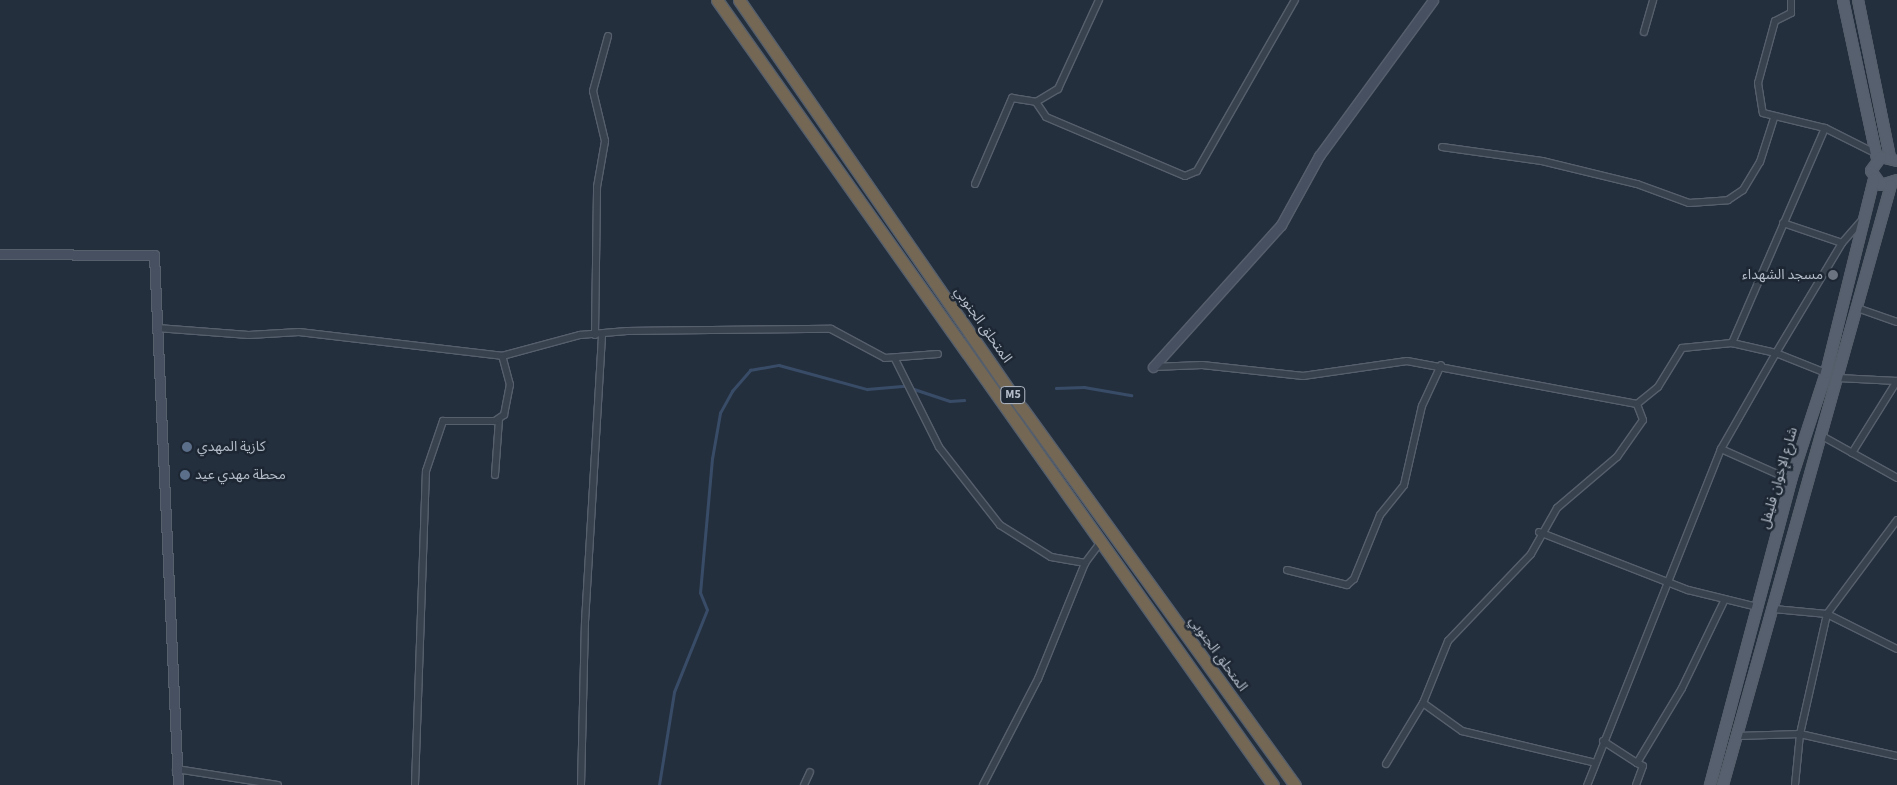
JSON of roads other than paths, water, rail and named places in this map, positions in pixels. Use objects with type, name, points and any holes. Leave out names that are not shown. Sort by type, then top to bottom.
[{"type":"highway","name":"M5","points":[[717,0],[1273,785]]},
{"type":"highway","name":"المتحلق الجنوبي","points":[[739,0],[1042,436],[1295,785]]},
{"type":"main road","points":[[1843,0],[1877,156],[1894,159],[1858,0]]},
{"type":"main road","name":"شارع الإخوان فليفل","points":[[1710,785],[1791,480],[1826,373],[1874,179],[1872,166],[1877,156]]},
{"type":"main road","points":[[1723,785],[1894,182],[1874,179]]},
{"type":"street","points":[[975,184],[1012,98],[1036,102],[1058,89],[1099,0]]},
{"type":"street","points":[[1036,102],[1046,117],[1185,176],[1197,171],[1295,0]]},
{"type":"street","points":[[1153,367],[1281,225],[1320,156],[1433,0]]},
{"type":"street","points":[[1644,32],[1653,0]]},
{"type":"street","points":[[1792,0],[1791,13],[1775,21],[1758,83],[1762,113],[1774,118],[1825,128],[1877,156]]},
{"type":"street","points":[[581,785],[585,622],[598,336],[597,187],[605,141],[593,91],[608,36]]},
{"type":"street","points":[[1442,147],[1542,161],[1637,184],[1689,203],[1728,200],[1743,190],[1760,162],[1774,118]]},
{"type":"street","points":[[1732,343],[1783,223],[1811,170],[1825,128]]},
{"type":"street","points":[[1587,785],[1592,762],[1669,583],[1721,449],[1842,243],[1864,218]]},
{"type":"street","points":[[1783,223],[1842,243]]},
{"type":"street","points":[[0,254],[154,255],[178,785]]},
{"type":"street","points":[[1858,308],[1897,322]]},
{"type":"street","points":[[157,328],[249,334],[299,332],[502,356],[598,336],[705,328],[831,328],[877,356],[895,359],[938,354]]},
{"type":"street","points":[[1637,404],[1658,387],[1682,348],[1732,343],[1776,353],[1826,373]]},
{"type":"street","points":[[496,475],[499,419],[506,410],[510,384],[502,356]]},
{"type":"street","points":[[895,359],[939,447],[1000,525],[1051,557],[1085,563]]},
{"type":"street","points":[[1153,367],[1202,365],[1303,376],[1407,361],[1441,365],[1637,404]]},
{"type":"street","points":[[1287,570],[1347,585],[1354,580],[1380,515],[1404,485],[1422,406],[1441,365]]},
{"type":"street","points":[[1838,378],[1897,381],[1852,453]]},
{"type":"street","points":[[1386,764],[1423,704],[1448,641],[1531,554],[1539,532],[1557,508],[1616,457],[1643,420],[1637,404]]},
{"type":"street","points":[[415,785],[423,510],[430,454],[443,421],[499,419]]},
{"type":"street","points":[[1822,436],[1897,478]]},
{"type":"street","points":[[1721,449],[1791,480]]},
{"type":"street","points":[[1795,785],[1800,734],[1827,614],[1896,522]]},
{"type":"street","points":[[1539,532],[1669,583],[1724,601],[1757,607]]},
{"type":"street","points":[[983,785],[1038,679],[1085,563],[1100,543]]},
{"type":"street","points":[[1637,763],[1682,688],[1724,601]]},
{"type":"street","points":[[1774,609],[1827,614],[1897,649]]},
{"type":"street","points":[[1423,704],[1462,731],[1592,762]]},
{"type":"street","points":[[1738,736],[1800,734],[1897,756]]},
{"type":"street","points":[[1603,740],[1643,766],[1636,785]]},
{"type":"street","points":[[176,768],[278,785]]},
{"type":"street","points":[[804,785],[810,772]]},
{"type":"waterway","points":[[659,785],[674,692],[707,610],[700,593],[712,459],[720,413],[732,391],[750,370],[779,365],[867,389],[905,386],[950,401],[964,400]]},
{"type":"waterway","points":[[1056,388],[1084,387],[1131,395]]},
{"type":"place","name":"مسجد الشهداء","points":[[1833,275]]},
{"type":"place","name":"كازية المهدي","points":[[187,447]]},
{"type":"place","name":"محطة مهدي عيد","points":[[185,475]]}]
